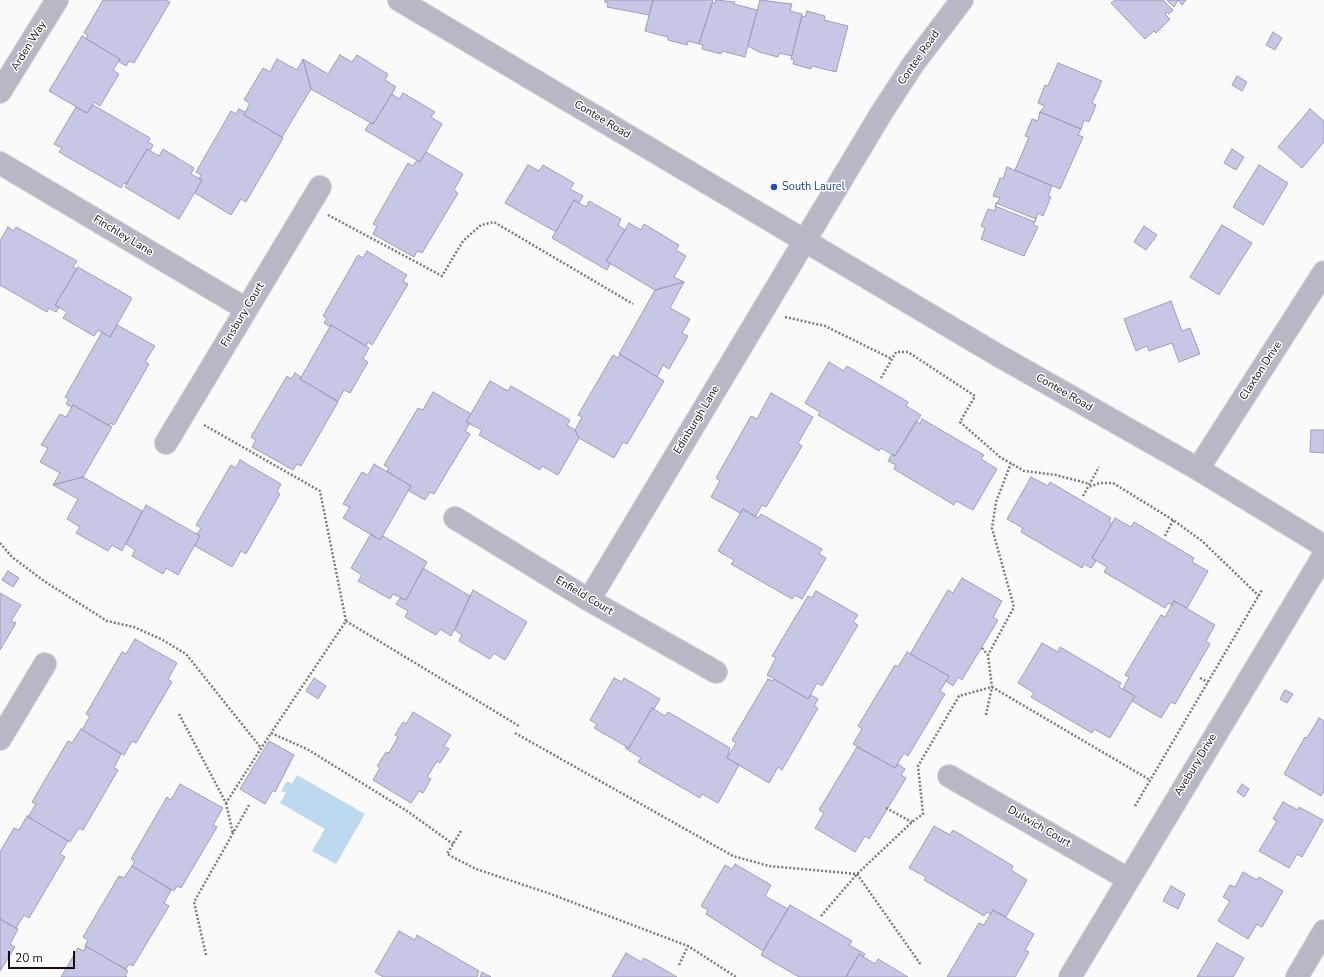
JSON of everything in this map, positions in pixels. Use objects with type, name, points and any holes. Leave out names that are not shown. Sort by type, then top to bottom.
[{"type":"street","name":"Arden Way","points":[[0,92],[57,0]]},
{"type":"street","name":"Contee Road","points":[[399,0],[424,6],[804,240],[994,353],[1198,469],[1324,546]]},
{"type":"street","name":"Contee Road","points":[[804,240],[914,63],[962,0]]},
{"type":"street","name":"Finchley Lane","points":[[0,163],[246,309]]},
{"type":"street","name":"Finsbury Court","points":[[166,443],[315,196]]},
{"type":"street","name":"Edinburgh Lane","points":[[589,600],[804,240]]},
{"type":"street","name":"Claxton Drive","points":[[1198,469],[1324,272]]},
{"type":"street","name":"Enfield Court","points":[[455,518],[589,600],[716,672]]},
{"type":"street","name":"Avebury Drive","points":[[1070,977],[1324,555]]},
{"type":"street","points":[[0,739],[45,664]]},
{"type":"street","name":"Dulwich Court","points":[[949,776],[1128,879]]},
{"type":"street","points":[[1297,977],[1324,931]]},
{"type":"path","points":[[315,196],[442,276],[463,241],[481,225],[494,222],[633,304]]},
{"type":"path","points":[[762,311],[825,326],[892,359]]},
{"type":"path","points":[[881,378],[896,352],[908,352],[975,396],[960,422],[1000,457],[1024,471],[1056,475],[1090,484]]},
{"type":"path","points":[[184,413],[320,491],[346,620],[226,803]]},
{"type":"path","points":[[988,655],[1014,607],[992,528],[996,502],[1011,463]]},
{"type":"path","points":[[1083,496],[1100,467]]},
{"type":"path","points":[[1088,487],[1100,483],[1113,483],[1173,520],[1202,541],[1258,596]]},
{"type":"path","points":[[1165,536],[1173,520]]},
{"type":"path","points":[[0,543],[12,557],[44,581],[107,621],[134,627],[161,639],[186,654],[261,748]]},
{"type":"path","points":[[1135,806],[1262,590]]},
{"type":"path","points":[[346,620],[519,726]]},
{"type":"path","points":[[982,648],[988,655],[992,687],[986,715]]},
{"type":"path","points":[[1200,678],[1208,682]]},
{"type":"path","points":[[821,916],[857,874],[912,822],[923,814],[918,766],[959,696],[992,687],[1150,780]]},
{"type":"path","points":[[179,714],[226,803],[233,835]]},
{"type":"path","points":[[271,733],[307,749],[407,812],[453,844]]},
{"type":"path","points":[[515,733],[733,856],[769,866],[857,874],[921,965]]},
{"type":"path","points":[[206,955],[194,902],[250,805]]},
{"type":"path","points":[[886,808],[912,822]]},
{"type":"path","points":[[461,831],[447,854],[476,869],[548,893],[688,946],[736,977]]},
{"type":"path","points":[[679,965],[688,946]]},
{"type":"water","points":[[297,775],[365,814],[336,864],[312,851],[325,829],[280,803],[286,793],[281,791],[287,781],[292,784]]},
{"type":"building","points":[[103,0],[166,0],[170,2],[134,63],[129,61],[126,66],[118,61],[120,59],[86,39],[88,35],[84,33]]},
{"type":"building","points":[[605,0],[653,0],[649,15],[607,7],[608,3],[605,2]]},
{"type":"building","points":[[653,0],[713,0],[699,44],[688,41],[687,45],[668,40],[668,37],[645,31]]},
{"type":"building","points":[[716,0],[735,2],[734,4],[757,10],[745,57],[722,51],[721,54],[702,49],[703,45],[699,44],[712,3],[715,3]]},
{"type":"building","points":[[760,0],[792,4],[790,11],[802,14],[792,56],[779,53],[778,57],[759,52],[748,46]]},
{"type":"building","points":[[1115,0],[1163,0],[1173,10],[1169,14],[1167,12],[1165,14],[1170,19],[1156,33],[1154,31],[1145,39],[1111,3]]},
{"type":"building","points":[[1167,0],[1178,0],[1174,7]]},
{"type":"building","points":[[1178,0],[1186,0],[1182,5]]},
{"type":"building","points":[[807,11],[825,16],[824,20],[848,26],[836,72],[812,66],[811,69],[793,64],[794,60],[791,59],[802,16],[805,17]]},
{"type":"building","points":[[1273,32],[1282,38],[1275,50],[1266,45]]},
{"type":"building","points":[[82,36],[120,59],[113,70],[119,74],[100,106],[94,102],[87,113],[49,91]]},
{"type":"building","points":[[340,55],[352,62],[357,55],[388,74],[385,80],[396,87],[373,124],[311,89],[303,59],[328,74]]},
{"type":"building","points":[[277,59],[297,70],[303,59],[311,89],[282,137],[244,115],[250,103],[244,100],[263,68],[270,72]]},
{"type":"building","points":[[1058,63],[1102,81],[1092,103],[1096,105],[1089,122],[1084,120],[1081,129],[1040,112],[1045,106],[1038,103],[1045,85],[1048,86]]},
{"type":"building","points":[[1237,76],[1247,82],[1242,91],[1232,85]]},
{"type":"building","points":[[403,93],[435,112],[431,117],[442,124],[420,162],[365,130],[370,123],[373,124],[392,94],[399,99]]},
{"type":"building","points":[[93,105],[150,138],[148,142],[153,145],[150,151],[147,149],[126,184],[124,183],[121,188],[59,152],[62,148],[54,144],[76,107],[87,113]]},
{"type":"building","points":[[239,109],[245,112],[244,115],[283,138],[246,202],[241,199],[231,215],[195,193],[202,180],[199,179],[201,175],[196,172],[231,111],[236,114]]},
{"type":"building","points":[[1310,109],[1324,121],[1324,142],[1302,168],[1278,147]]},
{"type":"building","points":[[1040,112],[1081,129],[1078,135],[1083,137],[1060,189],[1015,170],[1029,137],[1025,136],[1032,119],[1038,121]]},
{"type":"building","points":[[147,149],[159,156],[163,149],[194,168],[191,174],[202,180],[179,219],[125,187]]},
{"type":"building","points":[[1232,149],[1244,157],[1236,170],[1224,163]]},
{"type":"building","points":[[426,152],[463,174],[454,190],[458,193],[422,253],[417,251],[414,257],[373,234],[377,226],[373,224],[408,163],[413,166],[417,160],[420,162]]},
{"type":"building","points":[[528,165],[539,171],[543,165],[574,183],[570,189],[583,196],[579,203],[574,200],[556,232],[505,203]]},
{"type":"building","points":[[1259,165],[1288,183],[1263,225],[1233,207]]},
{"type":"building","points":[[1007,167],[1052,186],[1048,196],[1051,197],[1043,216],[1038,213],[1035,222],[995,206],[1000,198],[993,196],[1000,178],[1003,179]]},
{"type":"building","points":[[574,200],[586,207],[589,201],[621,219],[618,225],[625,230],[606,261],[610,264],[607,270],[552,238]]},
{"type":"building","points":[[996,203],[1036,219],[1033,225],[1038,227],[1024,256],[981,239],[985,228],[981,226],[988,209],[995,211]]},
{"type":"building","points":[[629,223],[641,230],[644,224],[679,245],[676,250],[686,256],[674,277],[684,282],[655,290],[606,261]]},
{"type":"building","points":[[1222,225],[1252,243],[1219,295],[1190,277]]},
{"type":"building","points":[[1144,226],[1157,235],[1146,250],[1134,242]]},
{"type":"building","points":[[8,227],[14,231],[16,227],[77,261],[73,267],[77,269],[55,305],[59,307],[56,312],[49,308],[47,312],[0,285],[0,241]]},
{"type":"building","points":[[367,251],[407,275],[403,281],[408,284],[372,345],[368,342],[366,346],[331,325],[330,327],[324,323],[327,318],[323,316],[358,255],[363,258]]},
{"type":"building","points":[[78,267],[132,298],[110,337],[98,330],[94,336],[63,318],[67,312],[55,305]]},
{"type":"building","points":[[684,282],[670,308],[690,319],[682,333],[688,336],[669,369],[663,365],[657,377],[619,354],[655,290]]},
{"type":"building","points":[[1171,301],[1182,331],[1190,328],[1200,354],[1179,362],[1172,343],[1149,351],[1147,346],[1136,351],[1124,319]]},
{"type":"building","points":[[117,325],[155,346],[145,362],[149,364],[114,425],[110,423],[109,426],[73,405],[72,407],[66,404],[69,399],[65,397],[102,332],[110,337]]},
{"type":"building","points":[[331,325],[369,348],[363,359],[368,362],[350,393],[344,390],[338,401],[300,379]]},
{"type":"building","points":[[620,354],[664,381],[627,444],[623,442],[614,458],[579,438],[575,430],[582,417],[578,415],[613,355],[618,358]]},
{"type":"building","points":[[829,362],[844,371],[847,366],[908,402],[906,406],[921,415],[895,456],[881,448],[879,451],[818,415],[820,412],[805,403]]},
{"type":"building","points":[[295,373],[301,377],[300,379],[338,402],[301,466],[297,464],[293,470],[252,447],[256,440],[251,437],[287,376],[291,379]]},
{"type":"building","points":[[490,381],[508,391],[511,386],[570,420],[567,425],[575,430],[579,438],[558,475],[542,466],[540,470],[479,435],[482,430],[466,422]]},
{"type":"building","points":[[433,392],[471,414],[466,422],[470,423],[465,431],[470,434],[434,494],[430,492],[425,500],[409,491],[411,486],[387,471],[389,468],[384,465],[418,408],[423,410]]},
{"type":"building","points":[[771,393],[813,417],[798,443],[802,446],[766,507],[762,505],[755,517],[743,509],[740,513],[711,497],[720,481],[716,478],[751,416],[757,419]]},
{"type":"building","points":[[73,405],[112,427],[83,477],[53,485],[60,473],[40,462],[48,448],[41,445],[60,414],[66,417]]},
{"type":"building","points":[[922,419],[984,455],[981,459],[997,469],[973,510],[956,501],[954,505],[894,469],[896,465],[888,461],[892,454],[895,456],[916,421],[920,424]]},
{"type":"building","points":[[1311,430],[1324,430],[1324,453],[1310,452]]},
{"type":"building","points":[[240,460],[281,484],[277,492],[280,494],[246,554],[241,551],[232,567],[195,546],[200,536],[197,534],[201,528],[196,525],[231,465],[236,468]]},
{"type":"building","points":[[374,464],[411,486],[380,540],[343,518],[350,507],[343,504],[362,472],[368,475]]},
{"type":"building","points":[[83,477],[142,511],[122,551],[112,545],[108,551],[76,533],[80,527],[67,519],[78,499],[53,485]]},
{"type":"building","points":[[1031,477],[1048,486],[1050,482],[1111,518],[1109,522],[1112,524],[1092,558],[1096,561],[1091,568],[1084,564],[1082,568],[1021,532],[1023,528],[1007,519]]},
{"type":"building","points":[[146,505],[200,536],[178,575],[166,568],[163,574],[132,556],[135,550],[126,544]]},
{"type":"building","points":[[743,509],[758,518],[761,514],[822,549],[819,554],[826,558],[802,599],[795,595],[792,599],[731,564],[734,560],[718,551]]},
{"type":"building","points":[[1115,518],[1131,527],[1134,522],[1194,558],[1192,562],[1208,571],[1187,608],[1174,601],[1172,605],[1168,603],[1165,608],[1104,572],[1107,567],[1092,558]]},
{"type":"building","points":[[371,534],[380,540],[383,536],[427,562],[406,600],[393,594],[390,599],[358,581],[362,575],[351,568]]},
{"type":"building","points":[[423,568],[470,596],[451,636],[440,629],[436,635],[405,617],[408,611],[396,604],[400,598],[406,600]]},
{"type":"building","points":[[8,571],[19,578],[13,587],[2,580]]},
{"type":"building","points":[[962,578],[1002,601],[993,617],[998,620],[962,680],[958,677],[953,686],[946,681],[949,676],[910,654],[948,590],[953,593]]},
{"type":"building","points":[[473,590],[527,622],[505,660],[494,653],[490,659],[459,641],[462,635],[455,630]]},
{"type":"building","points":[[816,591],[858,615],[853,622],[858,625],[822,686],[817,683],[808,699],[767,675],[776,658],[772,656],[808,596],[812,598]]},
{"type":"building","points":[[0,593],[21,605],[11,621],[16,623],[0,650]]},
{"type":"building","points":[[1174,601],[1215,625],[1206,641],[1210,644],[1175,704],[1171,702],[1161,718],[1132,701],[1135,696],[1123,689],[1129,677],[1125,675],[1161,615],[1165,617]]},
{"type":"building","points":[[135,639],[177,663],[168,679],[172,682],[136,743],[132,741],[124,755],[82,730],[90,716],[86,714],[122,652],[126,654]]},
{"type":"building","points":[[1042,643],[1058,652],[1060,647],[1121,683],[1119,687],[1135,696],[1110,738],[1094,729],[1092,733],[1031,697],[1034,693],[1018,683]]},
{"type":"building","points":[[907,652],[949,676],[940,691],[945,694],[908,756],[904,753],[895,768],[853,744],[862,729],[858,726],[895,665],[898,667]]},
{"type":"building","points":[[314,678],[326,686],[318,699],[306,691]]},
{"type":"building","points":[[614,678],[622,682],[624,678],[660,699],[654,709],[652,708],[629,748],[594,728],[597,724],[590,720]]},
{"type":"building","points":[[768,679],[773,681],[774,679],[808,699],[811,695],[818,699],[814,706],[818,708],[782,770],[778,767],[769,783],[727,758],[736,743],[732,740]]},
{"type":"building","points":[[1285,690],[1293,694],[1287,703],[1280,699]]},
{"type":"building","points":[[652,708],[665,716],[668,712],[730,748],[727,758],[739,765],[718,803],[702,794],[700,798],[638,762],[641,758],[625,748],[626,746],[629,748]]},
{"type":"building","points":[[413,712],[451,735],[444,746],[449,749],[440,763],[437,761],[427,777],[431,779],[423,793],[419,791],[411,803],[373,780],[380,768],[377,766],[386,752],[389,753],[398,737],[395,735],[403,722],[406,724]]},
{"type":"building","points":[[1319,718],[1324,721],[1324,791],[1321,796],[1284,774],[1305,737],[1307,738]]},
{"type":"building","points":[[81,729],[121,754],[114,768],[118,770],[83,830],[79,828],[70,842],[28,817],[36,804],[32,802],[68,741],[72,743]]},
{"type":"building","points":[[269,741],[294,755],[275,792],[273,790],[265,804],[240,789]]},
{"type":"building","points":[[857,747],[895,768],[898,764],[905,769],[901,775],[906,778],[869,839],[865,836],[855,852],[815,828],[824,813],[819,810]]},
{"type":"building","points":[[180,784],[223,808],[213,825],[217,827],[181,888],[177,886],[174,891],[132,866],[135,861],[131,859],[167,797],[171,800]]},
{"type":"building","points":[[1242,784],[1249,789],[1244,797],[1237,792]]},
{"type":"building","points":[[1283,802],[1298,810],[1299,807],[1323,820],[1302,857],[1297,854],[1289,868],[1259,851],[1277,821],[1273,819]]},
{"type":"building","points":[[27,816],[68,841],[60,854],[65,857],[29,918],[24,915],[16,928],[0,919],[0,852],[14,828],[19,830]]},
{"type":"building","points":[[934,826],[950,835],[953,830],[1013,866],[1011,870],[1027,880],[1006,917],[993,910],[990,914],[987,912],[984,916],[924,880],[926,877],[909,868]]},
{"type":"building","points":[[735,864],[771,885],[765,896],[788,909],[763,951],[706,914],[708,910],[701,906],[725,865],[732,869]]},
{"type":"building","points":[[132,866],[171,890],[164,903],[169,906],[133,966],[129,964],[126,969],[85,946],[88,940],[83,937],[119,876],[124,878]]},
{"type":"building","points":[[1243,872],[1257,880],[1259,877],[1283,891],[1262,927],[1257,924],[1248,939],[1218,921],[1230,901],[1223,897],[1230,885],[1235,887]]},
{"type":"building","points":[[1171,886],[1185,894],[1178,909],[1163,901]]},
{"type":"building","points":[[790,905],[852,941],[849,945],[865,954],[863,957],[859,954],[846,977],[799,977],[761,955]]},
{"type":"building","points":[[993,910],[1034,934],[1025,950],[1029,952],[1015,977],[947,977],[979,923],[984,925]]},
{"type":"building","points":[[0,919],[18,929],[10,944],[15,947],[0,971]]},
{"type":"building","points":[[399,931],[415,940],[417,935],[479,971],[477,977],[383,977],[375,972]]},
{"type":"building","points":[[1217,943],[1244,958],[1233,977],[1197,977]]},
{"type":"building","points":[[86,946],[128,971],[125,976],[127,977],[61,977],[78,948],[84,951]]},
{"type":"building","points":[[626,953],[641,962],[644,958],[677,977],[612,977]]},
{"type":"building","points":[[859,954],[875,964],[878,959],[908,977],[846,977]]},
{"type":"building","points":[[482,972],[491,977],[480,977]]},
{"type":"place","name":"South Laurel","points":[[774,187]]}]
